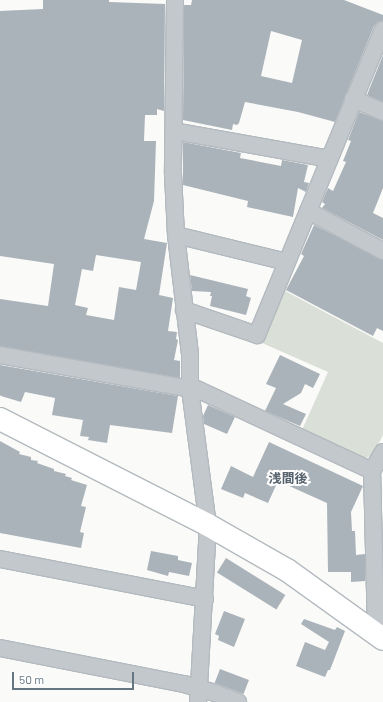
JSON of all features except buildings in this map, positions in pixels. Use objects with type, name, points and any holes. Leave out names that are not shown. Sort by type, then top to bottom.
[{"type":"street","points":[[175,0],[174,131],[176,235],[190,356],[190,387],[208,526],[199,695]]},
{"type":"street","points":[[184,310],[257,335],[330,159],[353,99],[383,30]]},
{"type":"street","points":[[353,99],[383,112]]},
{"type":"street","points":[[174,131],[330,159]]},
{"type":"street","points":[[308,211],[383,250]]},
{"type":"street","points":[[176,235],[287,262]]},
{"type":"street","points":[[0,355],[190,387],[372,471]]},
{"type":"street","points":[[0,419],[208,526],[287,570],[379,636]]},
{"type":"street","points":[[379,636],[372,471],[383,452]]},
{"type":"street","points":[[0,559],[205,599]]},
{"type":"street","points":[[0,648],[199,695],[238,702]]},
{"type":"shaded area","points":[[285,291],[383,343],[383,435],[372,456],[365,458],[302,430],[328,372],[262,343]]},
{"type":"district","name":"浅間後","points":[[288,478]]}]
